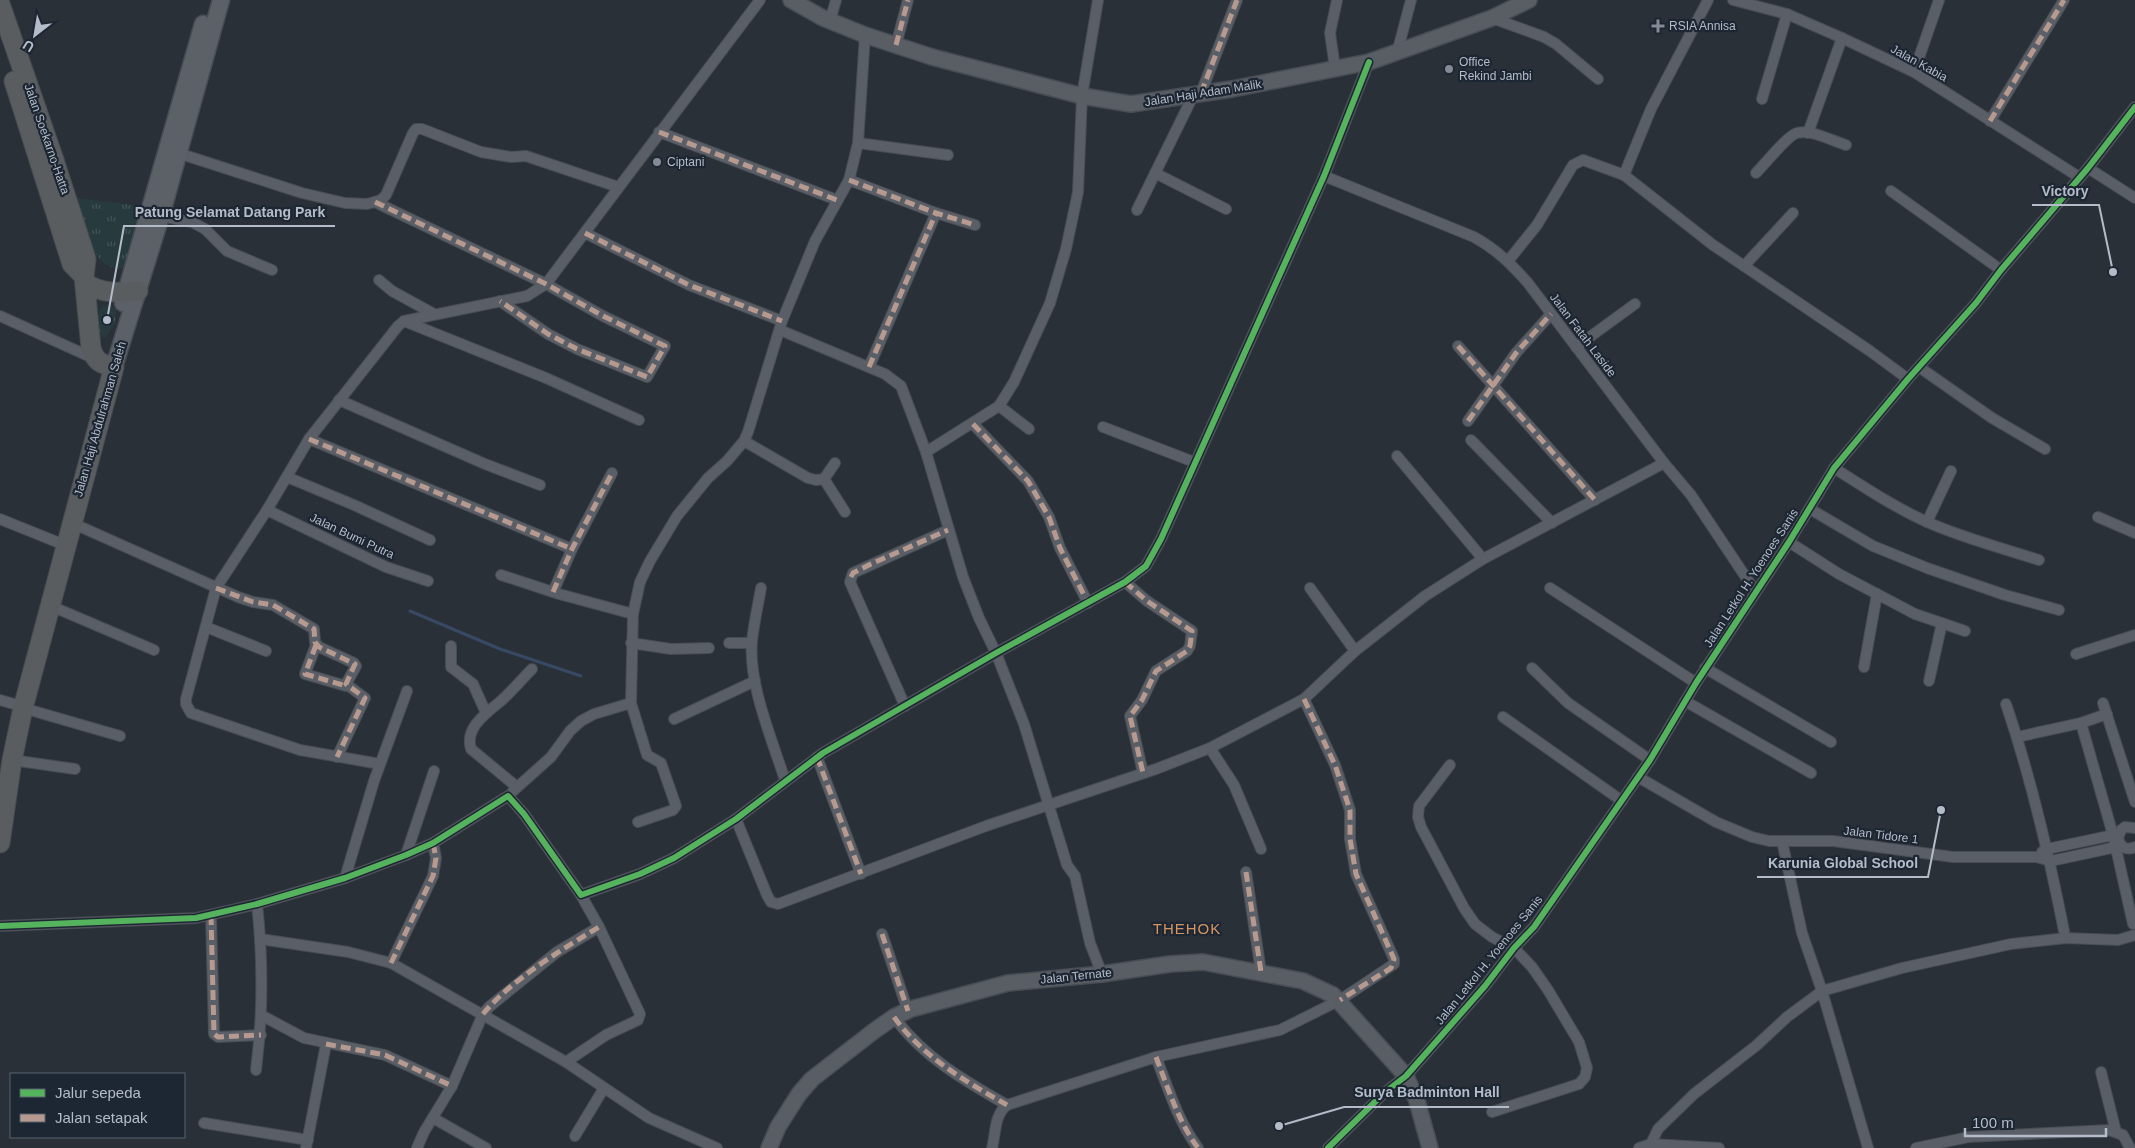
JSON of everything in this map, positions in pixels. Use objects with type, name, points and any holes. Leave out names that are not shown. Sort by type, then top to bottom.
[{"type":"highway","name":"Jalan Soekarno-Hatta","points":[[0,4],[86,259],[84,280],[89,338],[104,364]]},
{"type":"highway","name":"Jalan Soekarno-Hatta","points":[[0,42],[7,82],[72,264],[84,280]]},
{"type":"highway","points":[[84,280],[105,292],[132,292]]},
{"type":"highway","name":"Jalan Haji Abdulrahman Saleh","points":[[12,704],[51,606],[72,522],[104,364]]},
{"type":"highway","name":"Jalan Haji Abdulrahman Saleh","points":[[0,843],[12,704],[104,364]]},
{"type":"main road","name":"Jalan Haji Abdulrahman Saleh","points":[[132,292],[210,0]]},
{"type":"main road","name":"Jalan Haji Abdulrahman Saleh","points":[[104,364],[161,216],[221,0]]},
{"type":"street","points":[[380,764],[300,750],[191,713],[186,704],[186,699],[216,588],[267,510],[309,439],[404,321],[527,296],[546,284],[760,0]]},
{"type":"street","name":"Jalan Haji Adam Malik","points":[[791,0],[830,21],[896,45],[1034,85],[1082,96],[1131,104],[1370,62],[1492,18],[1529,0]]},
{"type":"street","points":[[830,21],[836,0]]},
{"type":"street","points":[[896,45],[908,0]]},
{"type":"street","points":[[926,452],[999,406],[1014,382],[1050,303],[1066,249],[1078,192],[1082,96],[1098,0]]},
{"type":"street","points":[[1137,210],[1198,93],[1237,0]]},
{"type":"street","points":[[1335,68],[1331,51],[1330,33],[1337,0]]},
{"type":"street","points":[[1397,53],[1411,0]]},
{"type":"street","points":[[1624,175],[1651,109],[1708,0]]},
{"type":"street","name":"Jalan Kabia","points":[[1733,0],[1788,14],[1914,72],[2079,177]]},
{"type":"street","points":[[1914,72],[1939,0]]},
{"type":"street","points":[[1990,121],[2064,0]]},
{"type":"street","points":[[1762,99],[1788,14]]},
{"type":"street","points":[[1492,18],[1544,37],[1556,44],[1598,78]]},
{"type":"street","points":[[638,822],[674,810],[676,806],[661,763],[647,755],[631,703],[633,614],[640,582],[650,561],[678,516],[708,478],[727,462],[744,441],[781,325],[814,241],[848,180],[858,143],[865,35]]},
{"type":"street","points":[[1808,133],[1842,38]]},
{"type":"street","points":[[581,895],[640,874],[674,858],[736,819],[817,757],[996,653],[1125,582],[1146,566],[1160,539],[1324,176],[1370,62]]},
{"type":"street","name":"Jalan Letkol H. Yoenoes Sanis","points":[[1328,1148],[1384,1093],[1406,1076],[1534,927],[1650,760],[1696,682],[1810,509],[1834,468],[1908,379],[1976,303],[2001,270],[2088,168],[2135,107]]},
{"type":"street","points":[[178,154],[302,193],[358,204],[375,202],[386,195],[410,138],[416,129],[422,129],[481,152],[511,157],[526,156],[618,187]]},
{"type":"street","points":[[659,132],[837,200]]},
{"type":"street","points":[[1756,174],[1790,136],[1799,132],[1808,133],[1846,146]]},
{"type":"street","points":[[858,143],[948,155]]},
{"type":"street","points":[[1508,261],[1537,225],[1564,178],[1577,161],[1582,160],[1593,163],[1624,175],[1713,245],[1870,351],[1908,379]]},
{"type":"street","points":[[2088,168],[2135,198]]},
{"type":"street","points":[[1155,173],[1226,209]]},
{"type":"street","name":"Jalan Fatah Laside","points":[[1324,176],[1474,237],[1492,247],[1508,261],[1551,314],[1664,463],[1691,495],[1755,591]]},
{"type":"street","points":[[848,180],[936,213],[975,225]]},
{"type":"street","points":[[1891,191],[2001,270]]},
{"type":"street","points":[[375,202],[546,284],[603,316],[665,346],[647,377],[576,349],[540,329],[500,301]]},
{"type":"street","points":[[869,367],[936,213]]},
{"type":"street","points":[[1744,266],[1793,213]]},
{"type":"street","points":[[161,216],[205,229],[227,251],[272,270]]},
{"type":"street","points":[[585,233],[689,285],[781,325],[885,374],[901,386],[926,452],[962,577],[996,653],[1024,724],[1067,865],[1075,876],[1090,943],[1102,974]]},
{"type":"street","points":[[379,280],[392,291],[434,314]]},
{"type":"street","points":[[1576,347],[1635,304]]},
{"type":"street","points":[[1468,421],[1516,353],[1551,314]]},
{"type":"street","points":[[0,316],[104,364]]},
{"type":"street","points":[[404,321],[546,378],[640,420]]},
{"type":"street","points":[[1458,346],[1595,500]]},
{"type":"street","points":[[1919,367],[1992,418],[2045,449]]},
{"type":"street","points":[[339,400],[476,460],[540,485]]},
{"type":"street","points":[[999,406],[1029,429]]},
{"type":"street","points":[[973,424],[1028,482],[1049,517],[1060,548],[1088,603]]},
{"type":"street","points":[[1103,427],[1194,462]]},
{"type":"street","points":[[309,439],[572,549]]},
{"type":"street","points":[[1471,440],[1552,523]]},
{"type":"street","points":[[744,441],[808,478],[816,480],[824,479],[835,462]]},
{"type":"street","points":[[1398,456],[1483,559]]},
{"type":"street","points":[[736,819],[767,896],[773,903],[778,904],[986,826],[1143,773],[1210,748],[1304,699],[1355,652],[1425,596],[1483,559],[1664,463]]},
{"type":"street","points":[[1834,468],[1898,508],[1927,522],[1956,534],[2040,560]]},
{"type":"street","points":[[1927,522],[1951,471]]},
{"type":"street","points":[[553,592],[572,549],[612,473]]},
{"type":"street","points":[[287,477],[430,540]]},
{"type":"street","points":[[824,479],[845,512]]},
{"type":"street","points":[[1810,509],[1873,546],[2005,595],[2059,610]]},
{"type":"street","name":"Jalan Bumi Putra","points":[[267,510],[386,567],[428,581]]},
{"type":"street","points":[[2098,517],[2135,533]]},
{"type":"street","points":[[0,519],[57,542]]},
{"type":"street","points":[[72,522],[216,588],[253,602],[273,604],[314,629],[316,645],[304,672],[305,674],[346,686],[365,698],[337,757]]},
{"type":"street","points":[[905,706],[850,582],[851,577],[853,573],[871,564],[948,530]]},
{"type":"street","points":[[1788,542],[1839,574],[1915,614],[1965,631]]},
{"type":"street","points":[[501,575],[553,592],[633,614]]},
{"type":"street","points":[[1125,582],[1147,601],[1186,626],[1192,631],[1193,636],[1187,651],[1156,671],[1142,700],[1130,716],[1143,773]]},
{"type":"street","points":[[761,588],[752,643],[755,682],[759,702],[785,780]]},
{"type":"street","points":[[1310,588],[1355,652]]},
{"type":"street","points":[[1550,588],[1696,682]]},
{"type":"street","points":[[1864,667],[1877,594]]},
{"type":"street","points":[[51,606],[154,650]]},
{"type":"street","points":[[1929,681],[1942,623]]},
{"type":"street","points":[[206,627],[266,651]]},
{"type":"street","points":[[2076,654],[2135,635]]},
{"type":"street","points":[[631,643],[671,649],[709,648]]},
{"type":"street","points":[[729,643],[752,643]]},
{"type":"street","points":[[316,645],[355,664],[346,686]]},
{"type":"street","points":[[451,646],[451,667],[473,684],[486,713]]},
{"type":"street","points":[[1532,668],[1568,703],[1650,760]]},
{"type":"street","points":[[1705,668],[1831,742]]},
{"type":"street","points":[[517,786],[471,749],[470,736],[473,728],[486,713],[532,669]]},
{"type":"street","points":[[674,719],[755,682]]},
{"type":"street","points":[[345,878],[380,764],[407,691]]},
{"type":"street","points":[[992,1148],[997,1120],[1000,1112],[1007,1105],[1156,1057],[1280,1030],[1340,1000],[1391,968],[1394,959],[1356,874],[1350,839],[1350,810],[1335,765],[1304,699]]},
{"type":"street","points":[[1685,701],[1811,773]]},
{"type":"street","points":[[0,926],[196,918],[256,904],[345,878],[433,843],[508,796],[551,757],[570,731],[582,721],[594,714],[631,703]]},
{"type":"street","points":[[2103,703],[2135,802]]},
{"type":"street","points":[[12,704],[120,736]]},
{"type":"street","points":[[2006,704],[2017,737],[2051,862],[2064,931]]},
{"type":"street","points":[[2017,737],[2081,723],[2106,714]]},
{"type":"street","points":[[1503,717],[1622,801]]},
{"type":"street","points":[[2081,723],[2116,835],[2133,924]]},
{"type":"street","points":[[1210,748],[1234,785],[1261,849]]},
{"type":"street","points":[[817,757],[861,874]]},
{"type":"street","points":[[6,764],[75,769]]},
{"type":"street","points":[[1450,764],[1420,806],[1418,817],[1421,827],[1464,908],[1475,924],[1492,937],[1514,948],[1532,967],[1557,1004],[1579,1042],[1587,1068],[1579,1084],[1492,1112]]},
{"type":"street","points":[[406,855],[434,771]]},
{"type":"street","name":"Jalan Tidore 1","points":[[1638,778],[1716,822],[1752,837],[1768,841],[1833,841],[1953,857],[2036,857],[2051,862]]},
{"type":"street","points":[[508,796],[524,814],[581,895],[599,927],[639,1009],[640,1018],[606,1035],[566,1062]]},
{"type":"street","points":[[2036,857],[2047,849],[2116,835],[2125,828],[2135,828]]},
{"type":"street","points":[[1782,841],[1802,933],[1822,991],[1868,1148]]},
{"type":"street","points":[[390,963],[433,876],[436,858],[433,843]]},
{"type":"street","points":[[2051,862],[2118,846],[2129,849],[2135,847]]},
{"type":"street","points":[[1246,872],[1261,972]]},
{"type":"street","points":[[256,904],[260,939],[261,1015],[261,1035],[256,1070]]},
{"type":"street","points":[[211,915],[214,1034],[218,1037],[261,1035]]},
{"type":"street","points":[[417,1148],[452,1086],[483,1014],[520,981],[557,952],[599,927]]},
{"type":"street","points":[[882,934],[901,1014],[910,1038],[921,1049],[965,1081],[1007,1105]]},
{"type":"street","points":[[1650,1144],[1658,1129],[1694,1094],[1822,991],[1902,968],[2011,944],[2066,938],[2118,940],[2135,935]]},
{"type":"street","points":[[260,939],[348,952],[390,963],[566,1062],[649,1118],[717,1148]]},
{"type":"street","name":"Jalan Ternate","points":[[769,1148],[783,1118],[812,1079],[901,1014],[1008,983],[1102,974],[1170,964],[1203,962],[1303,981],[1322,988],[1340,1000],[1406,1076],[1417,1101],[1430,1148]]},
{"type":"street","points":[[261,1015],[304,1038],[385,1055],[452,1086]]},
{"type":"street","points":[[204,1123],[307,1144],[326,1044]]},
{"type":"street","points":[[1156,1057],[1184,1128],[1198,1148]]},
{"type":"street","points":[[2101,1072],[2116,1132]]},
{"type":"street","points":[[575,1136],[604,1088]]},
{"type":"street","points":[[433,1118],[486,1148]]},
{"type":"street","points":[[1916,1148],[1969,1137],[2109,1130],[2123,1136],[2131,1144]]},
{"type":"street","points":[[1639,1148],[1650,1144],[1719,1148]]},
{"type":"green space","points":[[75,198],[150,207],[125,268],[110,266],[98,257]]},
{"type":"green space","points":[[103,305],[111,306],[116,310],[115,323],[106,337],[102,337],[98,325],[98,316]]},
{"type":"waterway","points":[[410,611],[500,649],[581,676]]},
{"type":"marked path","points":[[896,45],[908,0]]},
{"type":"marked path","points":[[1201,93],[1237,0]]},
{"type":"marked path","points":[[1990,121],[2064,0]]},
{"type":"marked path","points":[[659,132],[837,200]]},
{"type":"marked path","points":[[849,180],[936,213],[975,225]]},
{"type":"marked path","points":[[375,202],[546,284],[603,316],[665,346],[647,377],[577,349],[548,334],[500,301]]},
{"type":"marked path","points":[[869,367],[936,213]]},
{"type":"marked path","points":[[585,233],[689,285],[782,321]]},
{"type":"marked path","points":[[1468,421],[1516,353],[1551,314]]},
{"type":"marked path","points":[[1458,346],[1595,500]]},
{"type":"marked path","points":[[973,424],[1028,481],[1049,517],[1060,548],[1088,603]]},
{"type":"marked path","points":[[309,439],[572,549]]},
{"type":"marked path","points":[[553,592],[572,549],[612,473]]},
{"type":"marked path","points":[[851,577],[853,573],[871,564],[948,530]]},
{"type":"marked path","points":[[1125,582],[1147,601],[1192,631],[1190,646],[1187,651],[1156,671],[1142,700],[1130,716],[1143,773]]},
{"type":"marked path","points":[[216,588],[253,602],[273,605],[314,629],[315,642],[319,647],[355,664],[346,684],[365,698],[337,757]]},
{"type":"marked path","points":[[316,645],[305,674],[346,686]]},
{"type":"marked path","points":[[1304,699],[1335,765],[1350,810],[1350,839],[1356,874],[1394,959],[1391,968],[1340,1000]]},
{"type":"marked path","points":[[817,757],[861,874]]},
{"type":"marked path","points":[[391,963],[433,876],[436,858],[433,843]]},
{"type":"marked path","points":[[1246,872],[1261,972]]},
{"type":"marked path","points":[[211,915],[214,1034],[218,1037],[261,1035]]},
{"type":"marked path","points":[[483,1014],[494,1001],[522,978],[599,927]]},
{"type":"marked path","points":[[882,934],[908,1011]]},
{"type":"marked path","points":[[894,1017],[905,1031],[931,1056],[960,1077],[1007,1105]]},
{"type":"marked path","points":[[326,1044],[385,1055],[452,1086]]},
{"type":"marked path","points":[[1156,1057],[1179,1116],[1198,1148]]},
{"type":"cycle path","points":[[0,926],[196,918],[257,904],[345,878],[406,855],[433,843],[508,796],[524,814],[581,895],[640,874],[674,858],[736,819],[823,753],[996,653],[1125,582],[1146,566],[1161,539],[1324,176],[1369,62]]},
{"type":"cycle path","points":[[1328,1148],[1384,1093],[1406,1076],[1534,927],[1650,760],[1696,683],[1789,542],[1834,468],[1908,379],[1976,303],[2001,270],[2088,168],[2135,107]]},
{"type":"place","name":"RSIA Annisa","points":[[1658,26]]},
{"type":"place","name":"Office Rekind Jambi","points":[[1449,69]]},
{"type":"place","name":"Ciptani","points":[[657,162]]},
{"type":"place","name":"Victory","points":[[2113,272]]},
{"type":"place","name":"Patung Selamat Datang Park","points":[[107,320]]},
{"type":"place","name":"Karunia Global School","points":[[1941,810]]},
{"type":"place","name":"Surya Badminton Hall","points":[[1279,1126]]},
{"type":"district","name":"THEHOK","points":[[1187,929]]}]
